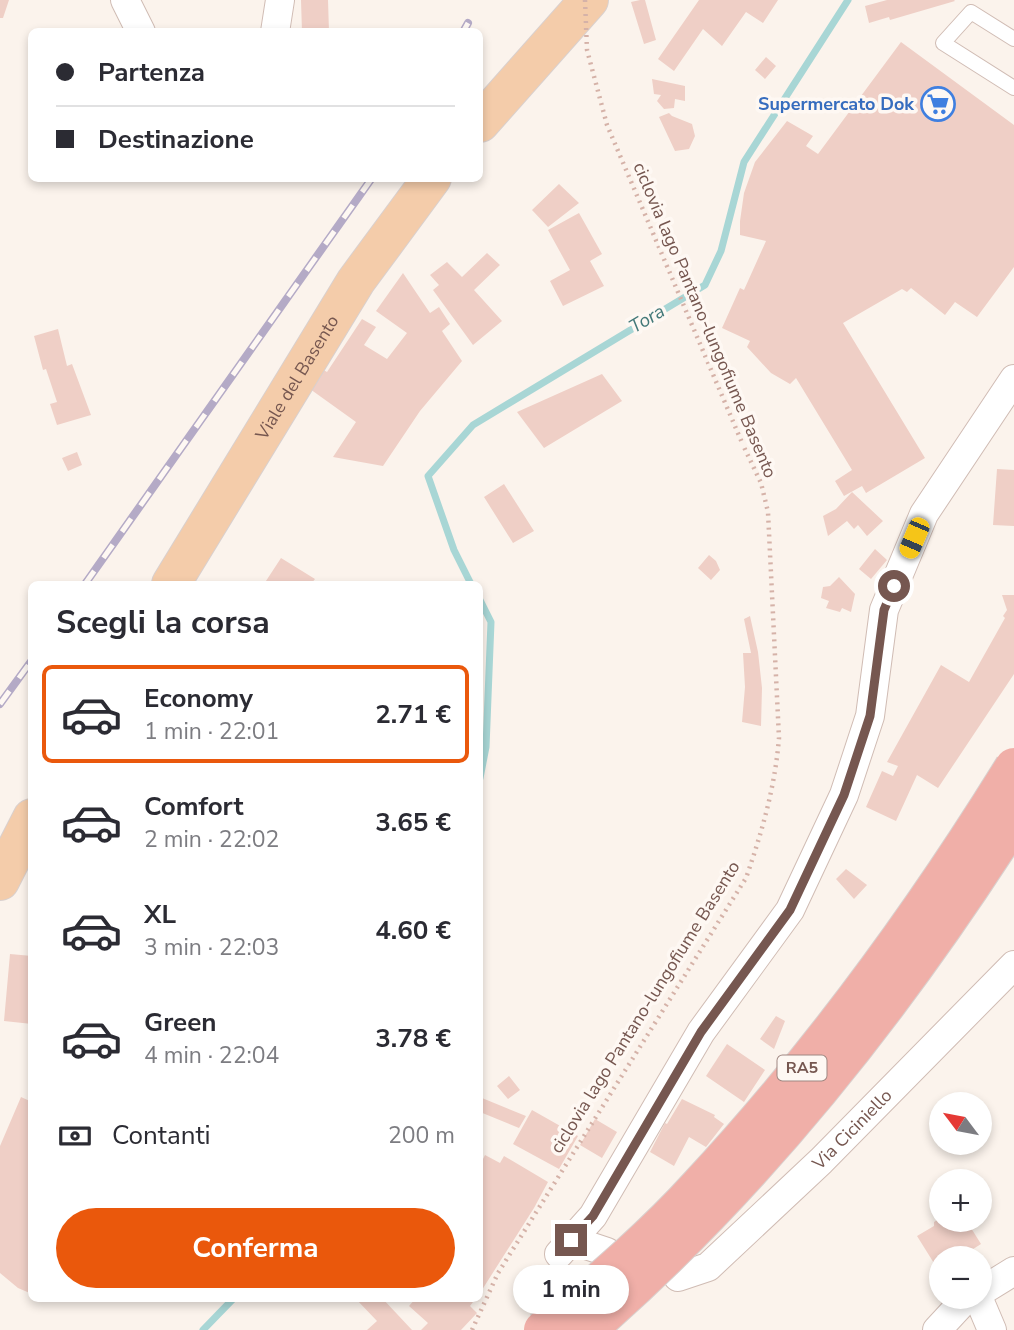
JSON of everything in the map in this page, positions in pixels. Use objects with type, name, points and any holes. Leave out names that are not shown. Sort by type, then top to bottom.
[{"type":"highway","name":"RA5","points":[[544,1330],[609,1274],[698,1188],[786,1089],[871,979],[960,854],[1014,767]]},
{"type":"highway","name":"RA5","points":[[587,1330],[712,1214],[802,1113],[872,1026],[1014,820]]},
{"type":"main road","points":[[483,119],[587,0]]},
{"type":"main road","name":"Viale del Basento","points":[[173,581],[356,281],[429,182]]},
{"type":"main road","points":[[0,881],[28,826]]},
{"type":"street","points":[[125,0],[139,28]]},
{"type":"street","points":[[276,28],[280,0]]},
{"type":"street","points":[[607,1252],[565,1247],[593,1216],[701,1032],[790,910],[844,795],[870,716],[884,610],[924,514],[1014,379]]},
{"type":"street","name":"Via Ciciniello","points":[[678,1277],[708,1267],[718,1259],[821,1161],[1014,965]]},
{"type":"street","points":[[992,1285],[1014,1271]]},
{"type":"street","points":[[937,1330],[956,1309]]},
{"type":"street","points":[[984,1309],[992,1330]]},
{"type":"lane","points":[[1014,39],[971,12],[943,43],[1014,88]]},
{"type":"path","name":"ciclovia lago Pantano-lungofiume Basento","points":[[472,1330],[498,1273],[746,878],[761,834],[776,772],[779,738],[768,512],[761,483],[607,125],[587,50],[587,0]]},
{"type":"building","points":[[0,0],[9,0],[3,18],[0,18]]},
{"type":"building","points":[[301,0],[328,0],[329,28],[302,28]]},
{"type":"building","points":[[645,0],[656,40],[644,44],[631,2]]},
{"type":"building","points":[[699,0],[778,0],[763,23],[746,12],[722,46],[703,29],[674,71],[658,59]]},
{"type":"building","points":[[887,0],[955,1],[890,20],[889,17],[869,23],[865,6]]},
{"type":"building","points":[[901,42],[1014,125],[1014,267],[977,317],[955,302],[945,315],[911,288],[907,292],[902,289],[843,323],[925,458],[866,493],[862,486],[844,496],[835,481],[852,470],[796,378],[790,384],[771,373],[747,347],[750,341],[722,328],[740,288],[744,290],[766,241],[740,235],[744,193],[755,162],[787,121],[813,136],[806,146],[818,154]]},
{"type":"building","points":[[766,57],[776,66],[765,79],[755,70]]},
{"type":"building","points":[[652,79],[685,86],[685,101],[675,99],[674,108],[664,109],[657,101],[661,95],[654,94]]},
{"type":"building","points":[[669,113],[692,124],[695,136],[689,149],[675,151],[659,117]]},
{"type":"building","points":[[559,184],[579,203],[548,227],[532,210]]},
{"type":"building","points":[[579,213],[602,254],[590,261],[604,286],[563,306],[550,281],[570,270],[548,230]]},
{"type":"building","points":[[487,253],[500,265],[474,290],[502,321],[473,345],[433,290],[439,285],[430,275],[447,262],[462,277]]},
{"type":"building","points":[[403,273],[430,313],[439,307],[450,324],[442,331],[462,361],[420,411],[383,466],[333,457],[356,422],[310,389],[322,369],[327,372],[362,319],[376,327],[364,345],[387,359],[407,333],[376,311]]},
{"type":"building","points":[[58,329],[67,366],[72,364],[91,415],[57,425],[50,404],[57,402],[46,369],[43,370],[34,336]]},
{"type":"building","points":[[602,374],[622,401],[544,448],[517,412]]},
{"type":"building","points":[[77,452],[82,465],[68,471],[62,458]]},
{"type":"building","points":[[997,469],[1014,470],[1014,526],[993,525]]},
{"type":"building","points":[[504,484],[534,531],[513,543],[484,497]]},
{"type":"building","points":[[852,492],[883,521],[867,536],[858,525],[854,529],[847,521],[828,536],[823,516],[836,509]]},
{"type":"building","points":[[875,549],[887,560],[871,579],[859,569]]},
{"type":"building","points":[[709,555],[720,570],[711,580],[698,568]]},
{"type":"building","points":[[281,558],[315,579],[313,581],[266,581]]},
{"type":"building","points":[[839,577],[855,594],[851,612],[842,608],[840,612],[826,608],[829,601],[821,598],[823,587],[830,586]]},
{"type":"building","points":[[1002,595],[1014,595],[1014,674],[938,788],[917,775],[896,821],[866,807],[882,771],[893,776],[898,766],[887,762],[941,665],[969,682],[1005,618],[1003,616],[1007,610]]},
{"type":"building","points":[[750,616],[762,688],[761,726],[742,722],[745,687],[743,653],[751,653],[744,619]]},
{"type":"building","points":[[846,869],[867,885],[854,899],[836,879]]},
{"type":"building","points":[[10,954],[28,956],[28,1024],[4,1021]]},
{"type":"building","points":[[776,1016],[785,1021],[774,1049],[760,1039]]},
{"type":"building","points":[[727,1044],[765,1070],[744,1102],[706,1076]]},
{"type":"building","points":[[509,1076],[520,1090],[508,1099],[497,1086]]},
{"type":"building","points":[[21,1097],[28,1100],[28,1292],[18,1288],[0,1273],[0,1146]]},
{"type":"building","points":[[483,1098],[526,1116],[519,1128],[483,1113]]},
{"type":"building","points":[[682,1099],[715,1115],[714,1117],[724,1124],[706,1147],[689,1137],[674,1166],[650,1152],[665,1123],[667,1124]]},
{"type":"building","points":[[532,1110],[578,1136],[559,1169],[513,1144]]},
{"type":"building","points":[[595,1119],[617,1132],[602,1158],[580,1145]]},
{"type":"building","points":[[485,1155],[500,1163],[504,1156],[548,1182],[483,1288]]},
{"type":"building","points":[[929,1229],[929,1232],[974,1232],[981,1244],[929,1246],[929,1255],[917,1236]]},
{"type":"building","points":[[359,1302],[386,1302],[412,1330],[367,1330],[377,1321]]},
{"type":"building","points":[[412,1302],[473,1302],[470,1306],[477,1313],[461,1330],[421,1330],[428,1323],[409,1306]]},
{"type":"waterway","name":"Tora","points":[[470,581],[454,550],[428,476],[473,425],[705,285],[721,251],[744,162],[848,0]]},
{"type":"waterway","name":"Tora","points":[[483,606],[491,622],[486,747],[483,762]]},
{"type":"waterway","name":"Tora","points":[[203,1330],[230,1302]]},
{"type":"railway","points":[[465,28],[468,23]]},
{"type":"railway","points":[[87,581],[369,182]]},
{"type":"railway","points":[[0,704],[28,666]]},
{"type":"place","name":"Supermercato Dok","points":[[938,104]]},
{"type":"route","points":[[571,1240],[593,1216],[701,1032],[790,910],[844,795],[870,716],[884,610],[894,586]]}]
